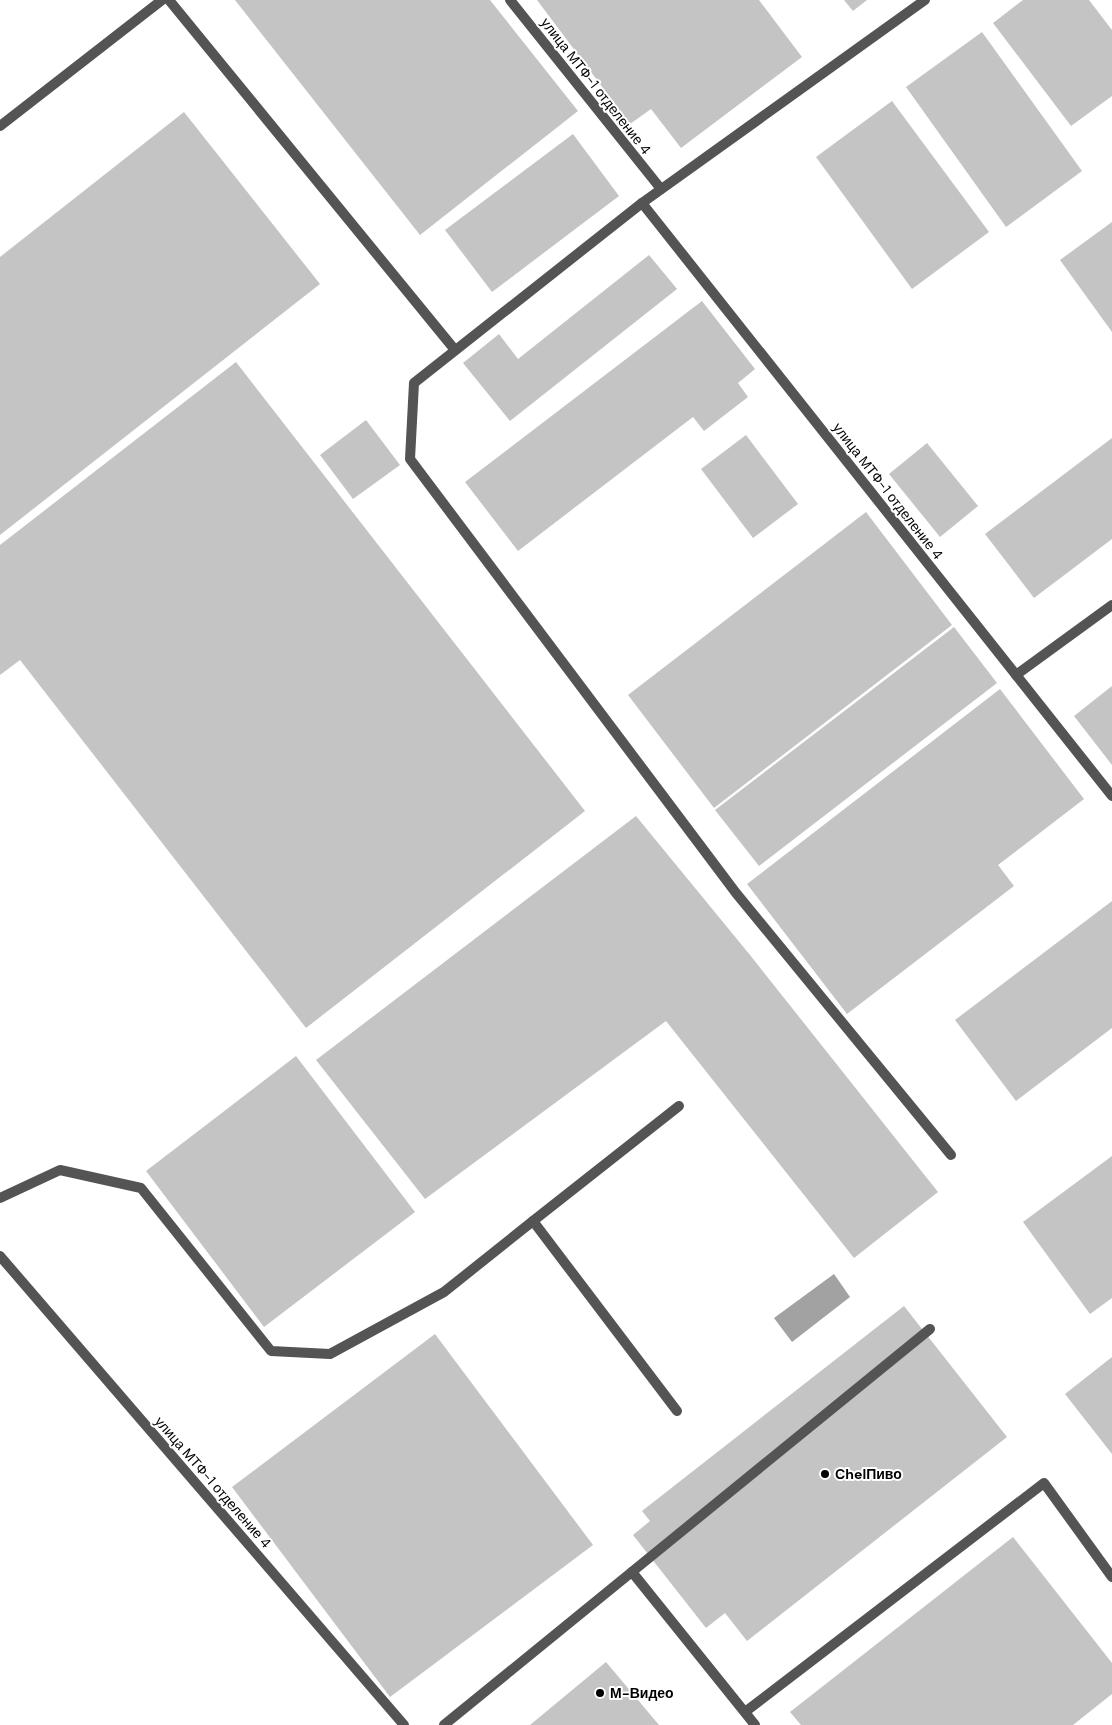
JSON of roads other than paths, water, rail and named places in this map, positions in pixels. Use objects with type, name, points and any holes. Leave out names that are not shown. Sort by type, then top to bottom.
[{"type":"street","points":[[0,126],[162,0]]},
{"type":"street","points":[[169,0],[456,350]]},
{"type":"street","name":"улица МТФ-1 отделение 4","points":[[510,0],[661,189]]},
{"type":"street","points":[[925,0],[642,203],[414,383],[410,460],[736,893],[951,1155]]},
{"type":"street","name":"улица МТФ-1 отделение 4","points":[[642,203],[1112,796]]},
{"type":"street","points":[[1016,675],[1112,605]]},
{"type":"street","points":[[0,1198],[60,1170],[141,1188],[271,1352],[330,1354],[444,1292],[679,1106]]},
{"type":"street","points":[[532,1221],[677,1411]]},
{"type":"street","name":"улица МТФ-1 отделение 4","points":[[0,1256],[404,1725]]},
{"type":"street","points":[[444,1725],[930,1329]]},
{"type":"street","points":[[744,1712],[1044,1483],[1112,1576]]},
{"type":"street","points":[[632,1572],[755,1725]]},
{"type":"place","name":"ChelПиво","points":[[825,1474]]},
{"type":"place","name":"М-Видео","points":[[600,1693]]}]
